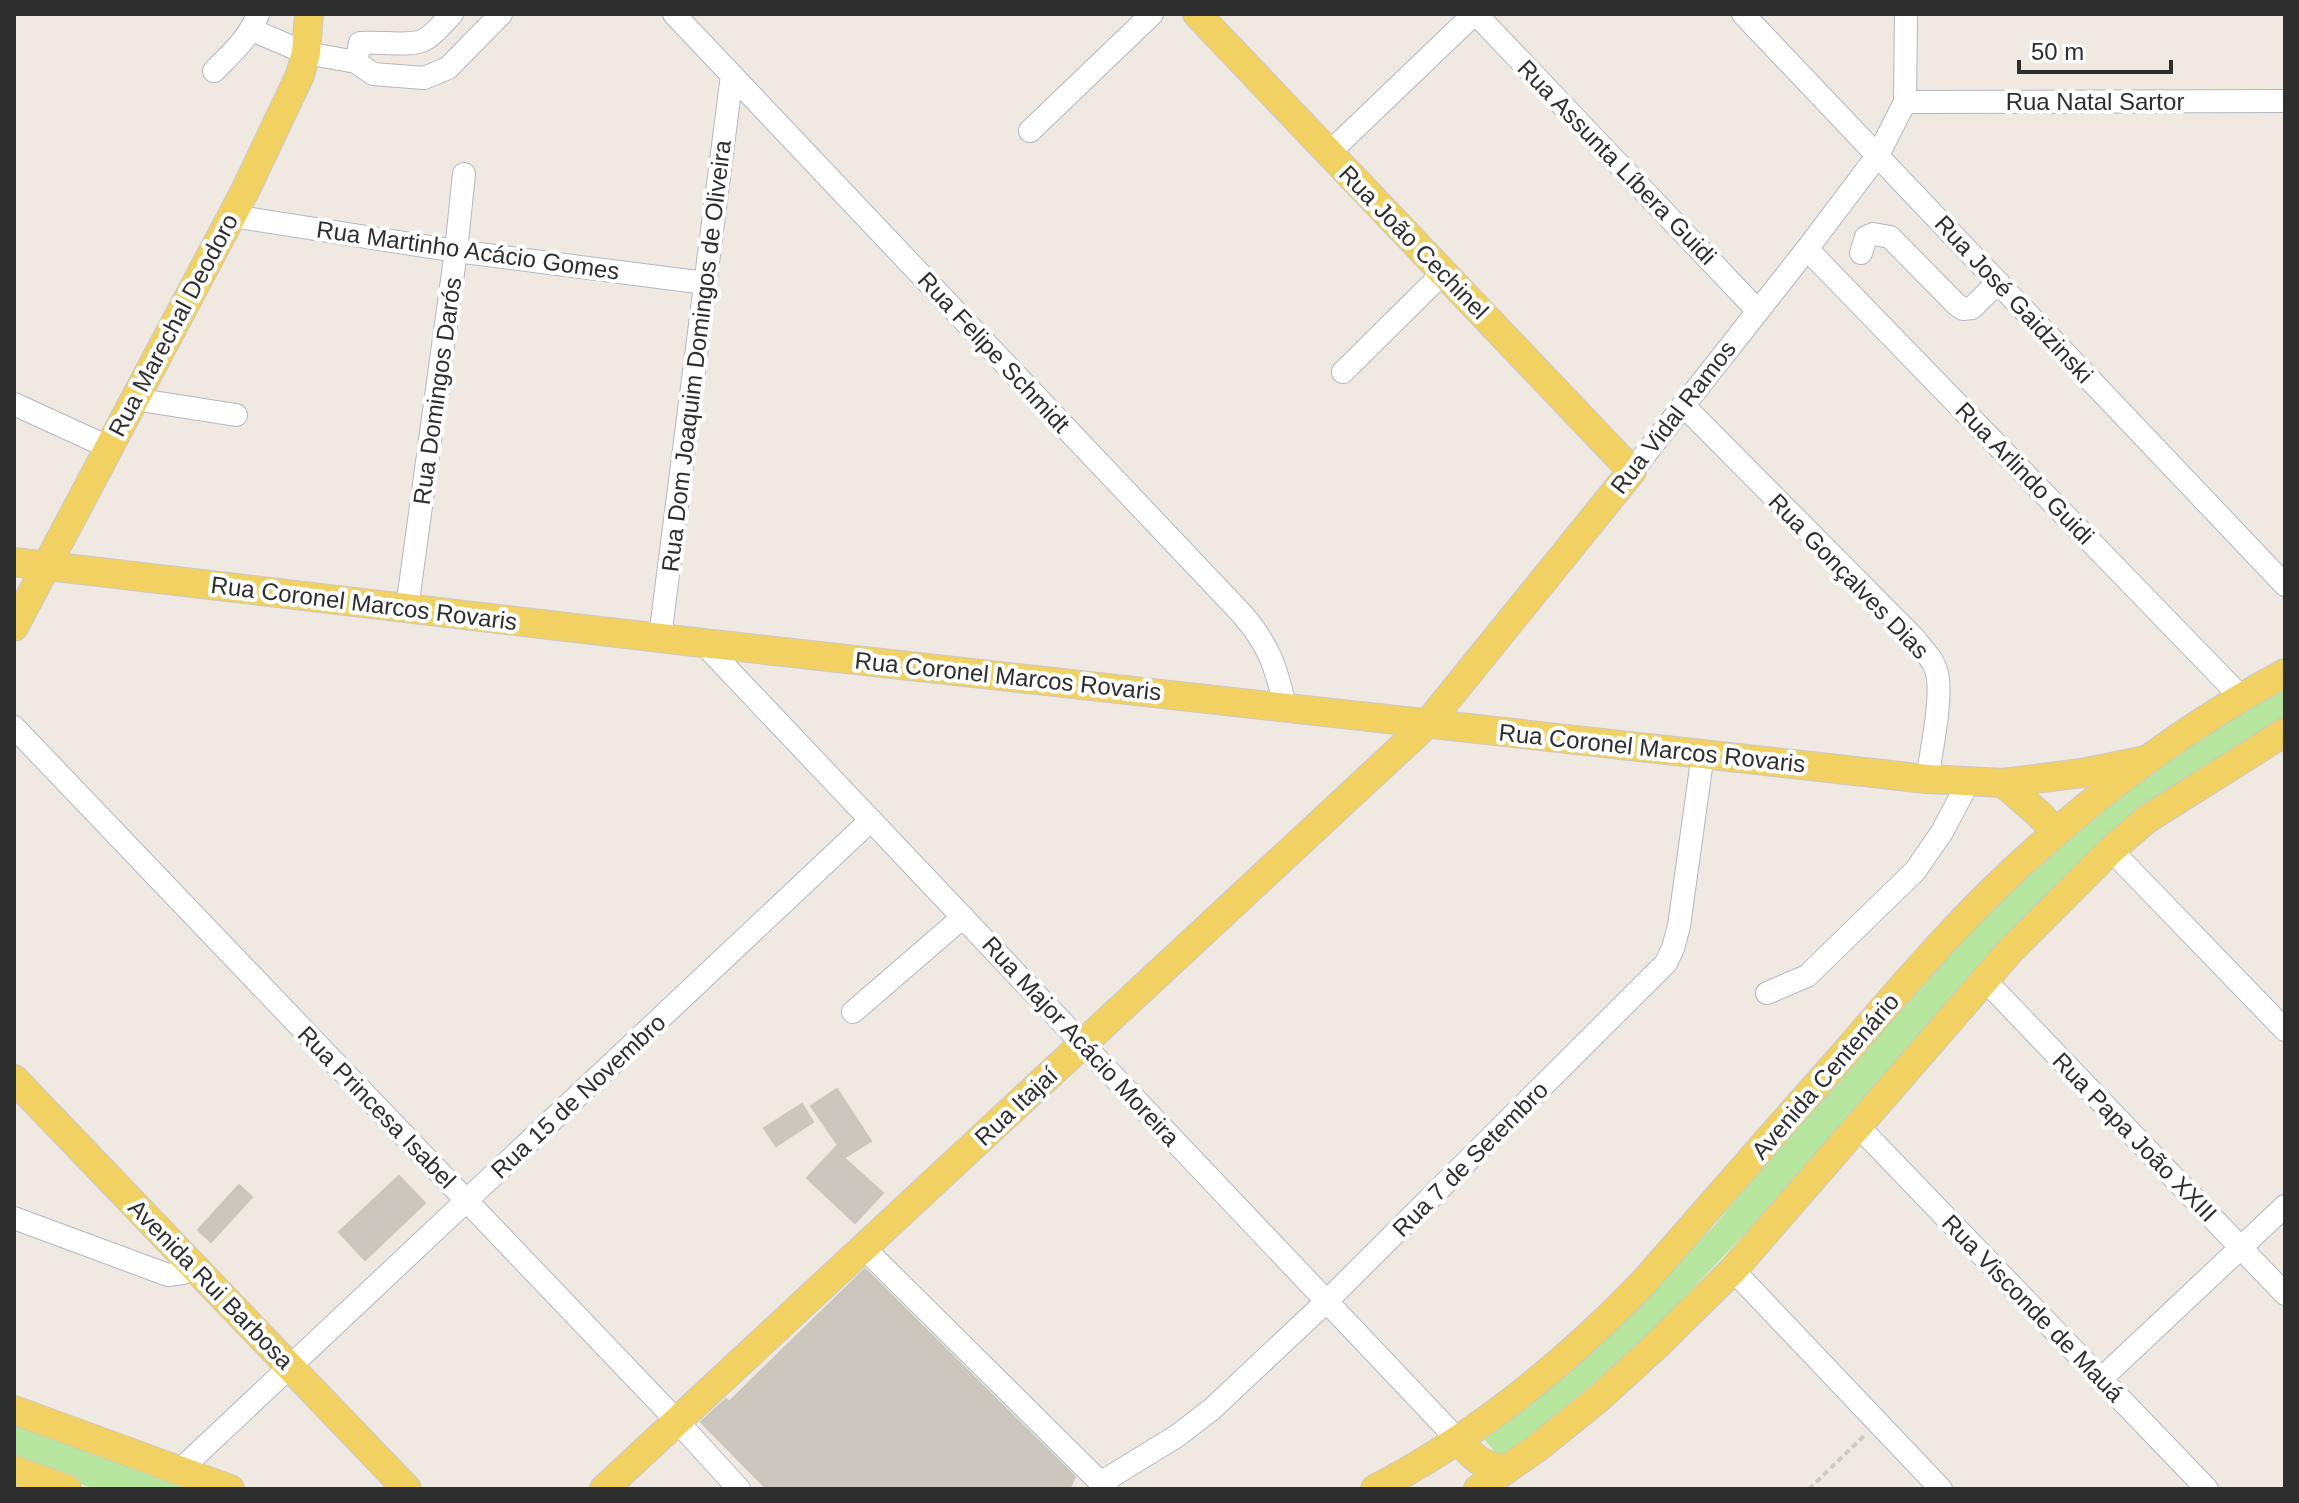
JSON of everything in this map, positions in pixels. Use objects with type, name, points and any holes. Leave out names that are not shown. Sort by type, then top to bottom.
[{"type":"main road","name":"Rua Marechal Deodoro","points":[[14,627],[232,216],[300,75],[306,53],[309,14]]},
{"type":"main road","name":"Rua João Cechinel","points":[[1197,14],[1632,471]]},
{"type":"main road","name":"Rua Vidal Ramos","points":[[1428,723],[1632,471]]},
{"type":"main road","name":"Rua Coronel Marcos Rovaris","points":[[14,562],[703,643],[1927,779],[2003,783],[2082,773],[2146,760]]},
{"type":"main road","name":"Avenida Centenário","points":[[1375,1489],[1420,1479],[1458,1440],[1520,1396],[1602,1326],[1900,990],[1993,890],[2095,798],[2146,760],[2285,673]]},
{"type":"main road","name":"Rua Itajaí","points":[[604,1489],[1428,723]]},
{"type":"main road","points":[[1478,1489],[1537,1448],[1634,1367],[1733,1270],[1985,980],[2057,902],[2111,850],[2147,819],[2282,738]]},
{"type":"main road","points":[[2003,783],[2056,833]]},
{"type":"main road","name":"Avenida Rui Barbosa","points":[[14,1079],[407,1489]]},
{"type":"main road","points":[[14,1410],[230,1489]]},
{"type":"main road","points":[[1458,1440],[1476,1460],[1506,1470]]},
{"type":"main road","points":[[14,1470],[67,1489]]},
{"type":"street","points":[[356,62],[360,43],[411,44],[426,40],[452,14]]},
{"type":"street","points":[[214,71],[255,22],[306,53],[356,62],[373,74],[424,78],[448,68],[501,14]]},
{"type":"street","name":"Rua Felipe Schmidt","points":[[674,14],[1257,631],[1273,662],[1285,706]]},
{"type":"street","points":[[1030,131],[1152,14]]},
{"type":"street","points":[[1329,153],[1475,14]]},
{"type":"street","name":"Rua Assunta Líbera Guidi","points":[[1475,14],[1757,310]]},
{"type":"street","name":"Rua José Gaidzinski","points":[[1743,14],[2285,585]]},
{"type":"street","points":[[1905,102],[1906,14]]},
{"type":"street","name":"Rua Dom Joaquim Domingos de Oliveira","points":[[660,637],[732,75]]},
{"type":"street","name":"Rua Natal Sartor","points":[[1905,102],[2285,101]]},
{"type":"street","name":"Rua Vidal Ramos","points":[[1632,471],[1878,155],[1905,102]]},
{"type":"street","name":"Rua Domingos Darós","points":[[407,608],[464,174]]},
{"type":"street","name":"Rua Martinho Acácio Gomes","points":[[232,216],[456,251],[705,283]]},
{"type":"street","points":[[1861,253],[1866,237],[1873,234],[1890,237],[1963,309],[1972,308],[1998,282]]},
{"type":"street","name":"Rua Arlindo Guidi","points":[[1807,249],[2242,698]]},
{"type":"street","points":[[1343,372],[1443,273]]},
{"type":"street","points":[[134,399],[236,415]]},
{"type":"street","points":[[14,404],[108,447]]},
{"type":"street","name":"Rua Gonçalves Dias","points":[[1683,405],[1914,638],[1936,669],[1936,711],[1927,779]]},
{"type":"street","name":"Rua Major Acácio Moreira","points":[[703,643],[1458,1440]]},
{"type":"street","name":"Rua Princesa Isabel","points":[[14,727],[739,1489]]},
{"type":"street","name":"Rua 7 de Setembro","points":[[1104,1485],[1212,1409],[1327,1301],[1666,963],[1679,926],[1703,753]]},
{"type":"street","points":[[1767,993],[1807,976],[1915,871],[1942,832],[1969,781]]},
{"type":"street","name":"Rua 15 de Novembro","points":[[179,1471],[871,820]]},
{"type":"street","points":[[2111,850],[2285,1030]]},
{"type":"street","points":[[853,1012],[963,917]]},
{"type":"street","name":"Rua Papa João XXIII","points":[[1985,980],[2285,1294]]},
{"type":"street","name":"Rua Visconde de Mauá","points":[[1859,1127],[2207,1489]]},
{"type":"street","points":[[2101,1379],[2285,1206]]},
{"type":"street","points":[[14,1218],[168,1275],[183,1273],[193,1265]]},
{"type":"street","points":[[864,1248],[1104,1485]]},
{"type":"street","points":[[1733,1270],[1941,1489]]},
{"type":"path","points":[[1809,1489],[1878,1423]]},
{"type":"green space","points":[[2285,683],[2285,722],[2131,819],[2054,887],[2002,939],[1759,1219],[1639,1345],[1501,1460],[1482,1436],[1635,1305],[1714,1226],[1810,1110],[1982,918],[2140,774]]},
{"type":"green space","points":[[14,1424],[187,1489],[94,1489],[14,1459]]},
{"type":"building","points":[[837,1089],[871,1141],[844,1158],[883,1193],[855,1223],[807,1178],[838,1145],[811,1106]]},
{"type":"building","points":[[802,1104],[813,1122],[776,1146],[764,1128]]},
{"type":"building","points":[[399,1176],[425,1203],[365,1260],[339,1232]]},
{"type":"building","points":[[239,1185],[252,1197],[211,1242],[198,1230]]},
{"type":"building","points":[[865,1269],[1075,1477],[1069,1489],[767,1489],[701,1422],[726,1399],[729,1402]]}]
